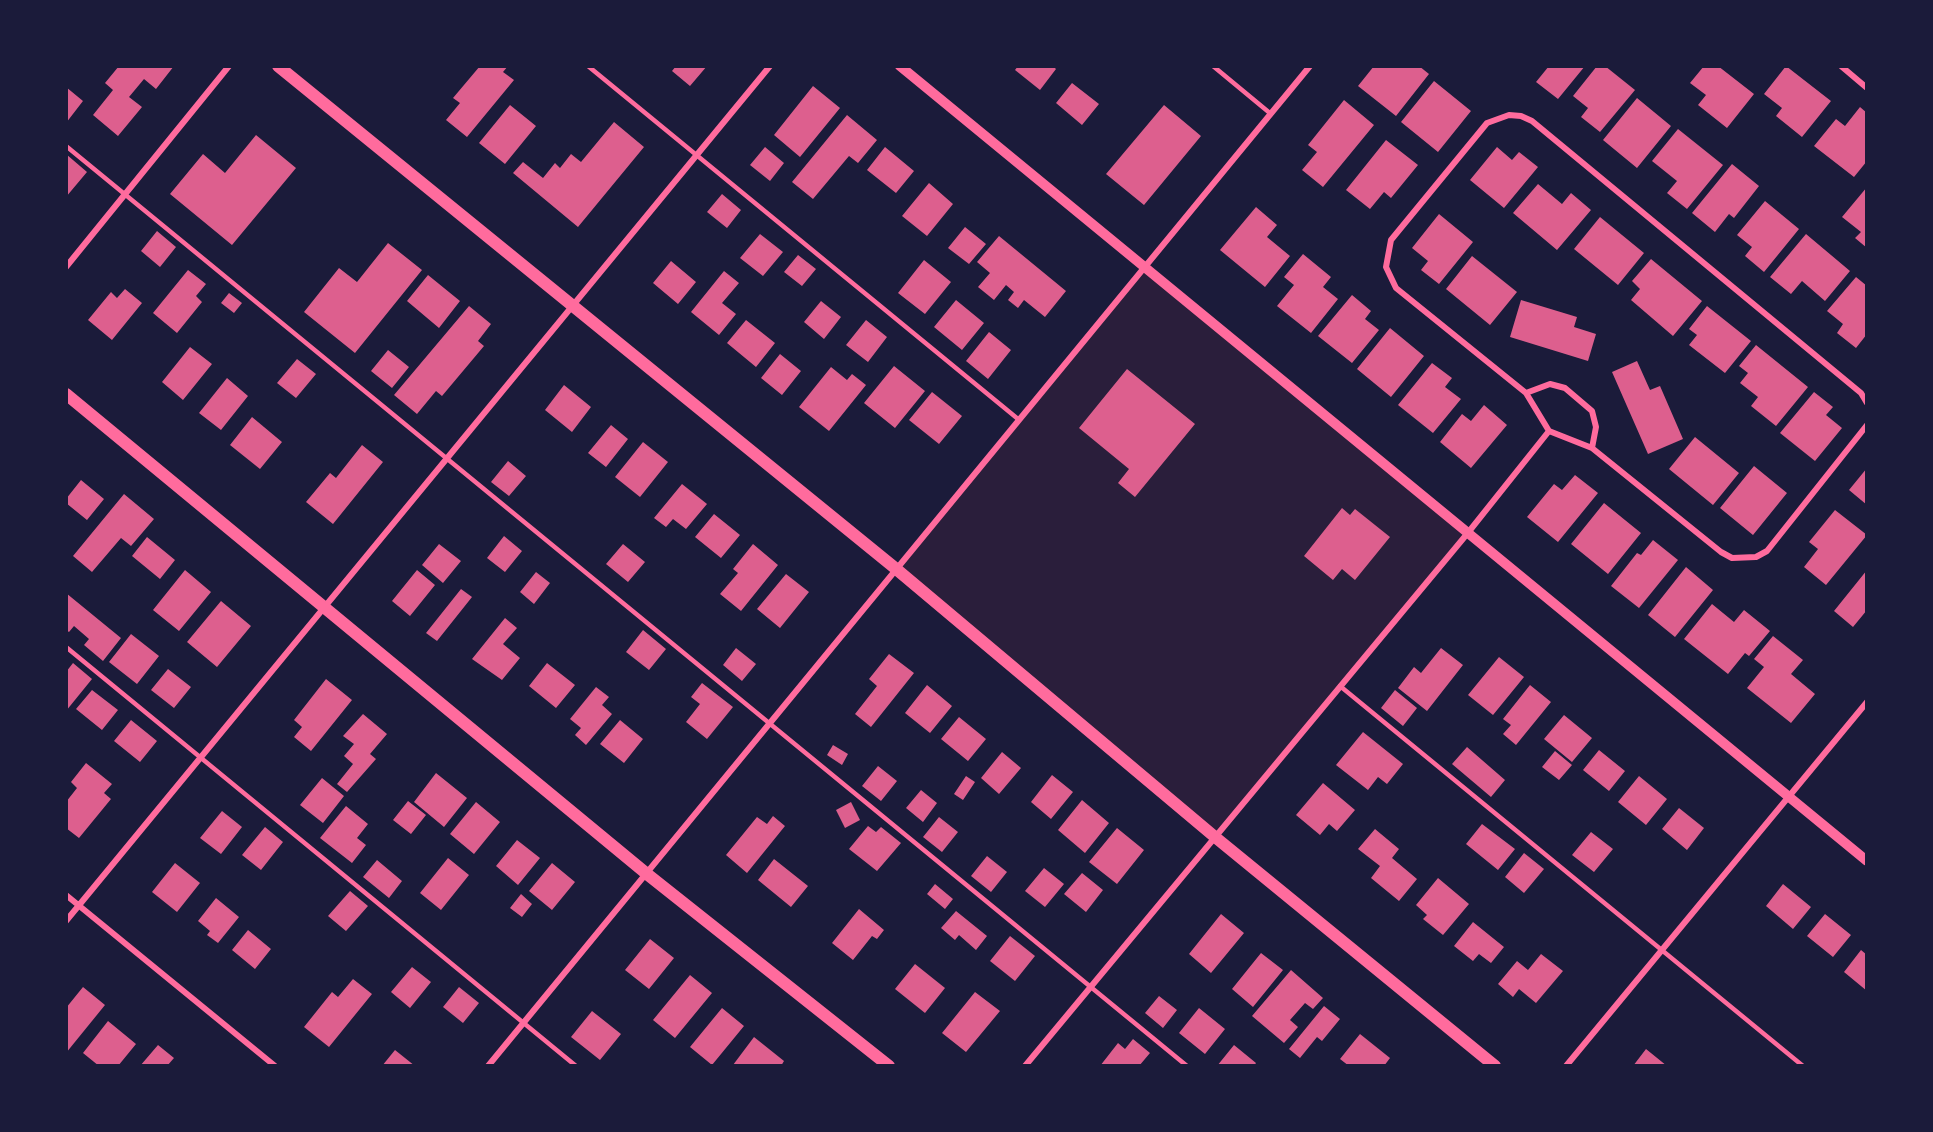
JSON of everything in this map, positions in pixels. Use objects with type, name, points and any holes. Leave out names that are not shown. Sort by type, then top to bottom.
[{"type":"main road","points":[[278,66],[895,568],[1215,837],[1495,1066]]},
{"type":"main road","points":[[66,394],[323,609],[647,874],[890,1066]]},
{"type":"street","points":[[66,267],[229,66]]},
{"type":"street","points":[[66,921],[770,66]]},
{"type":"street","points":[[900,66],[1867,861]]},
{"type":"street","points":[[488,1066],[895,568],[1310,66]]},
{"type":"street","points":[[1840,66],[1867,88]]},
{"type":"street","points":[[1867,403],[1861,393],[1532,121],[1509,115],[1487,123],[1391,240],[1386,267],[1396,288],[1526,393],[1549,431],[1592,448],[1721,552],[1744,559],[1767,551],[1867,425]]},
{"type":"street","points":[[1526,393],[1550,384],[1565,388],[1592,411],[1596,427],[1592,448]]},
{"type":"street","points":[[1024,1066],[1467,534],[1549,431]]},
{"type":"street","points":[[1566,1066],[1867,702]]},
{"type":"street","points":[[66,895],[275,1066]]},
{"type":"lane","points":[[588,66],[1018,419]]},
{"type":"lane","points":[[1213,66],[1271,114]]},
{"type":"lane","points":[[66,146],[1187,1066]]},
{"type":"lane","points":[[66,647],[576,1066]]},
{"type":"lane","points":[[1340,686],[1803,1066]]},
{"type":"shaded area","points":[[1143,267],[1467,534],[1215,837],[895,568]]},
{"type":"building","points":[[119,66],[174,66],[156,89],[144,79],[129,97],[142,107],[118,136],[93,115],[113,90],[105,83]]},
{"type":"building","points":[[480,66],[508,66],[503,72],[514,80],[467,137],[446,120],[460,103],[453,98]]},
{"type":"building","points":[[676,66],[707,66],[690,86],[672,71]]},
{"type":"building","points":[[1018,66],[1053,66],[1056,69],[1040,90],[1015,70]]},
{"type":"building","points":[[1374,66],[1419,66],[1429,74],[1396,116],[1358,86]]},
{"type":"building","points":[[1549,66],[1585,66],[1558,99],[1536,82]]},
{"type":"building","points":[[1597,66],[1605,66],[1635,90],[1600,132],[1581,117],[1588,108],[1573,96]]},
{"type":"building","points":[[1704,66],[1718,66],[1754,94],[1727,128],[1698,105],[1706,95],[1690,83]]},
{"type":"building","points":[[1786,66],[1831,101],[1802,137],[1776,116],[1782,108],[1764,94]]},
{"type":"building","points":[[1434,81],[1471,111],[1438,152],[1401,122]]},
{"type":"building","points":[[1072,83],[1099,104],[1082,125],[1056,103]]},
{"type":"building","points":[[813,86],[840,108],[800,157],[774,135]]},
{"type":"building","points":[[66,87],[83,101],[66,123]]},
{"type":"building","points":[[1637,98],[1671,126],[1637,168],[1603,140]]},
{"type":"building","points":[[1344,100],[1374,125],[1323,187],[1302,170],[1317,152],[1308,145]]},
{"type":"building","points":[[510,105],[536,126],[505,164],[479,143]]},
{"type":"building","points":[[1164,105],[1201,136],[1144,205],[1106,174]]},
{"type":"building","points":[[1860,107],[1867,113],[1867,161],[1854,177],[1814,146],[1836,119],[1845,126]]},
{"type":"building","points":[[847,115],[877,140],[858,163],[849,156],[813,199],[792,182]]},
{"type":"building","points":[[614,122],[644,147],[578,227],[513,173],[523,162],[543,178],[555,163],[560,168],[571,154],[581,162]]},
{"type":"building","points":[[1678,129],[1723,165],[1687,209],[1667,193],[1677,181],[1652,161]]},
{"type":"building","points":[[256,135],[296,168],[232,245],[170,194],[203,154],[225,173]]},
{"type":"building","points":[[1386,140],[1418,165],[1391,198],[1384,192],[1370,209],[1346,190]]},
{"type":"building","points":[[765,147],[784,163],[770,181],[750,165]]},
{"type":"building","points":[[885,147],[914,171],[896,193],[867,170]]},
{"type":"building","points":[[1497,147],[1512,160],[1519,152],[1538,167],[1504,208],[1470,180]]},
{"type":"building","points":[[66,154],[87,172],[66,197]]},
{"type":"building","points":[[1732,164],[1759,186],[1734,218],[1729,214],[1715,232],[1692,213]]},
{"type":"building","points":[[929,183],[953,204],[927,236],[902,216]]},
{"type":"building","points":[[1538,184],[1562,204],[1571,193],[1591,210],[1557,250],[1513,213]]},
{"type":"building","points":[[1867,187],[1867,248],[1855,238],[1861,232],[1842,217]]},
{"type":"building","points":[[722,194],[741,210],[727,228],[707,212]]},
{"type":"building","points":[[1765,201],[1799,229],[1764,272],[1745,256],[1752,247],[1737,235]]},
{"type":"building","points":[[1256,207],[1277,225],[1267,237],[1290,256],[1265,287],[1220,250]]},
{"type":"building","points":[[1439,214],[1473,242],[1439,284],[1421,270],[1428,261],[1412,248]]},
{"type":"building","points":[[1600,217],[1644,253],[1618,285],[1574,249]]},
{"type":"building","points":[[965,227],[986,244],[969,264],[948,248]]},
{"type":"building","points":[[157,231],[176,247],[160,267],[141,251]]},
{"type":"building","points":[[760,234],[783,252],[763,276],[740,258]]},
{"type":"building","points":[[1806,234],[1850,271],[1825,301],[1802,281],[1791,294],[1770,277]]},
{"type":"building","points":[[999,236],[1066,291],[1045,317],[1024,300],[1018,308],[1008,300],[1014,292],[1006,285],[994,300],[978,287],[990,273],[977,262]]},
{"type":"building","points":[[388,243],[422,270],[355,353],[304,312],[339,268],[357,282]]},
{"type":"building","points":[[1303,254],[1331,277],[1323,287],[1338,299],[1311,333],[1277,306],[1294,285],[1284,277]]},
{"type":"building","points":[[798,255],[816,269],[802,286],[784,272]]},
{"type":"building","points":[[1472,256],[1517,292],[1490,325],[1446,289]]},
{"type":"building","points":[[1651,259],[1702,301],[1673,336],[1631,300],[1640,289],[1632,281]]},
{"type":"building","points":[[924,260],[951,282],[925,314],[898,293]]},
{"type":"building","points":[[671,261],[696,282],[678,304],[653,283]]},
{"type":"building","points":[[188,270],[206,284],[196,296],[202,302],[177,333],[153,313]]},
{"type":"building","points":[[724,271],[739,283],[722,303],[736,314],[719,335],[691,312]]},
{"type":"building","points":[[428,275],[460,301],[439,328],[407,301]]},
{"type":"building","points":[[1856,277],[1867,286],[1867,334],[1856,348],[1837,333],[1843,324],[1827,311]]},
{"type":"building","points":[[125,289],[142,303],[112,340],[88,320],[111,292],[117,298]]},
{"type":"building","points":[[229,293],[242,303],[234,313],[221,303]]},
{"type":"building","points":[[1352,295],[1371,311],[1365,319],[1379,330],[1352,363],[1318,336]]},
{"type":"building","points":[[956,300],[984,323],[962,350],[934,327]]},
{"type":"building","points":[[1521,300],[1577,317],[1574,327],[1596,334],[1588,361],[1510,337]]},
{"type":"building","points":[[821,301],[841,317],[824,339],[804,322]]},
{"type":"building","points":[[469,306],[491,324],[478,341],[484,346],[442,396],[436,391],[417,414],[394,395]]},
{"type":"building","points":[[1707,306],[1751,341],[1725,373],[1689,345],[1697,335],[1689,329]]},
{"type":"building","points":[[746,320],[775,343],[756,367],[727,343]]},
{"type":"building","points":[[866,320],[887,337],[868,362],[846,345]]},
{"type":"building","points":[[1390,328],[1424,356],[1391,397],[1357,369]]},
{"type":"building","points":[[989,332],[1011,350],[988,379],[966,361]]},
{"type":"building","points":[[1756,345],[1808,387],[1776,426],[1751,406],[1758,397],[1740,383],[1748,373],[1739,366]]},
{"type":"building","points":[[190,347],[212,364],[183,400],[162,382]]},
{"type":"building","points":[[388,350],[409,367],[392,388],[371,371]]},
{"type":"building","points":[[780,354],[801,371],[782,395],[761,378]]},
{"type":"building","points":[[297,359],[316,374],[296,398],[277,383]]},
{"type":"building","points":[[1637,361],[1650,390],[1660,386],[1683,439],[1648,454],[1612,372]]},
{"type":"building","points":[[1432,363],[1452,378],[1445,387],[1461,399],[1433,433],[1398,405]]},
{"type":"building","points":[[894,366],[925,391],[895,428],[864,403]]},
{"type":"building","points":[[831,367],[847,380],[852,374],[866,385],[829,431],[799,407]]},
{"type":"building","points":[[1127,369],[1195,424],[1135,497],[1118,483],[1129,469],[1079,428]]},
{"type":"building","points":[[227,378],[248,396],[221,430],[199,413]]},
{"type":"building","points":[[564,385],[591,407],[572,432],[545,410]]},
{"type":"building","points":[[932,392],[962,416],[939,444],[909,420]]},
{"type":"building","points":[[1814,392],[1833,407],[1826,415],[1842,428],[1815,461],[1780,433]]},
{"type":"building","points":[[1484,405],[1507,425],[1471,468],[1440,442],[1462,414],[1471,421]]},
{"type":"building","points":[[252,417],[282,442],[260,469],[230,445]]},
{"type":"building","points":[[611,425],[628,439],[606,467],[588,453]]},
{"type":"building","points":[[1695,437],[1739,473],[1713,505],[1669,469]]},
{"type":"building","points":[[643,442],[668,462],[640,497],[615,477]]},
{"type":"building","points":[[362,445],[383,462],[333,524],[306,502],[330,473],[336,478]]},
{"type":"building","points":[[508,461],[526,476],[509,496],[491,482]]},
{"type":"building","points":[[1754,466],[1787,493],[1753,535],[1720,508]]},
{"type":"building","points":[[1867,468],[1867,505],[1849,490]]},
{"type":"building","points":[[1575,475],[1598,493],[1558,542],[1527,517],[1554,484],[1562,490]]},
{"type":"building","points":[[81,480],[104,499],[87,520],[66,503],[66,499]]},
{"type":"building","points":[[682,484],[707,504],[686,529],[673,519],[666,527],[654,518]]},
{"type":"building","points":[[124,494],[154,519],[131,546],[121,538],[92,572],[73,556]]},
{"type":"building","points":[[1604,503],[1641,533],[1608,574],[1571,544]]},
{"type":"building","points":[[1342,508],[1350,515],[1355,509],[1390,537],[1355,580],[1342,569],[1333,580],[1304,556]]},
{"type":"building","points":[[1835,510],[1867,535],[1826,585],[1804,567],[1818,549],[1809,542]]},
{"type":"building","points":[[714,514],[740,535],[721,558],[695,537]]},
{"type":"building","points":[[504,536],[522,551],[505,572],[487,558]]},
{"type":"building","points":[[147,537],[175,560],[160,579],[132,556]]},
{"type":"building","points":[[1653,540],[1678,560],[1639,608],[1611,586],[1637,553],[1641,555]]},
{"type":"building","points":[[439,544],[461,561],[443,583],[422,565]]},
{"type":"building","points":[[623,544],[645,562],[628,582],[606,564]]},
{"type":"building","points":[[753,544],[778,565],[741,611],[720,594],[738,573],[733,569]]},
{"type":"building","points":[[1686,567],[1713,590],[1675,637],[1648,615]]},
{"type":"building","points":[[185,570],[211,592],[179,631],[153,610]]},
{"type":"building","points":[[417,570],[435,585],[410,616],[392,601]]},
{"type":"building","points":[[1867,570],[1867,610],[1853,627],[1834,611]]},
{"type":"building","points":[[536,572],[550,583],[534,604],[520,592]]},
{"type":"building","points":[[786,574],[809,592],[780,628],[757,609]]},
{"type":"building","points":[[461,589],[472,597],[437,641],[426,633]]},
{"type":"building","points":[[66,593],[121,638],[103,661],[84,645],[89,639],[74,626],[69,632],[66,630]]},
{"type":"building","points":[[221,601],[251,626],[217,667],[187,642]]},
{"type":"building","points":[[1712,604],[1734,622],[1744,610],[1770,631],[1749,656],[1745,653],[1728,674],[1684,639]]},
{"type":"building","points":[[505,618],[517,628],[503,644],[520,658],[502,680],[472,659]]},
{"type":"building","points":[[643,630],[666,649],[649,670],[626,652]]},
{"type":"building","points":[[131,634],[159,656],[137,684],[109,662]]},
{"type":"building","points":[[1773,636],[1803,660],[1791,674],[1815,694],[1791,723],[1747,688],[1764,667],[1754,659]]},
{"type":"building","points":[[736,648],[756,664],[742,681],[723,665]]},
{"type":"building","points":[[1441,648],[1463,665],[1427,711],[1398,688],[1414,667],[1421,673]]},
{"type":"building","points":[[889,654],[914,673],[871,727],[855,714],[877,686],[869,679]]},
{"type":"building","points":[[1499,657],[1524,677],[1493,715],[1468,695]]},
{"type":"building","points":[[73,663],[92,679],[66,711],[66,672]]},
{"type":"building","points":[[547,663],[575,685],[556,708],[529,686]]},
{"type":"building","points":[[168,669],[191,687],[174,708],[151,690]]},
{"type":"building","points":[[326,679],[352,700],[311,751],[294,737],[302,727],[294,720]]},
{"type":"building","points":[[702,683],[733,707],[707,739],[686,722],[700,704],[691,697]]},
{"type":"building","points":[[927,685],[952,706],[930,733],[905,713]]},
{"type":"building","points":[[1530,685],[1551,702],[1516,745],[1503,734],[1511,725],[1503,719]]},
{"type":"building","points":[[596,687],[609,697],[602,705],[612,714],[586,745],[575,735],[581,728],[570,719]]},
{"type":"building","points":[[92,690],[118,710],[102,730],[76,709]]},
{"type":"building","points":[[1395,690],[1417,708],[1403,726],[1381,708]]},
{"type":"building","points":[[363,714],[387,734],[370,754],[376,759],[347,792],[337,784],[353,764],[344,756],[354,744],[343,736]]},
{"type":"building","points":[[1564,715],[1592,738],[1572,762],[1544,739]]},
{"type":"building","points":[[959,717],[986,739],[968,761],[941,739]]},
{"type":"building","points":[[131,720],[157,741],[140,762],[114,741]]},
{"type":"building","points":[[620,720],[643,739],[624,763],[600,744]]},
{"type":"building","points":[[1363,732],[1403,764],[1387,784],[1378,777],[1368,790],[1336,765]]},
{"type":"building","points":[[833,745],[848,754],[842,765],[827,755]]},
{"type":"building","points":[[1467,747],[1505,780],[1491,797],[1452,764]]},
{"type":"building","points":[[1599,750],[1625,771],[1609,791],[1583,770]]},
{"type":"building","points":[[1555,751],[1572,765],[1559,780],[1542,767]]},
{"type":"building","points":[[1002,752],[1021,768],[999,794],[981,778]]},
{"type":"building","points":[[86,763],[112,784],[104,793],[111,799],[79,838],[66,828],[66,802],[77,788],[71,782]]},
{"type":"building","points":[[878,766],[897,781],[881,801],[862,786]]},
{"type":"building","points":[[436,773],[467,798],[444,827],[414,802]]},
{"type":"building","points":[[1052,775],[1073,792],[1051,819],[1031,802]]},
{"type":"building","points":[[966,776],[975,782],[963,800],[954,794]]},
{"type":"building","points":[[1639,776],[1667,799],[1646,825],[1618,802]]},
{"type":"building","points":[[322,778],[344,796],[323,823],[300,805]]},
{"type":"building","points":[[1323,783],[1355,810],[1337,831],[1329,824],[1320,835],[1296,815]]},
{"type":"building","points":[[921,790],[937,803],[923,822],[906,808]]},
{"type":"building","points":[[1082,800],[1109,823],[1085,853],[1058,830]]},
{"type":"building","points":[[408,801],[426,815],[411,834],[393,820]]},
{"type":"building","points":[[476,802],[500,822],[474,854],[450,834]]},
{"type":"building","points":[[851,802],[860,820],[845,828],[836,810]]},
{"type":"building","points":[[346,806],[368,824],[357,838],[366,845],[352,863],[320,838]]},
{"type":"building","points":[[1679,808],[1704,828],[1687,850],[1662,829]]},
{"type":"building","points":[[222,811],[242,827],[221,854],[200,838]]},
{"type":"building","points":[[773,816],[785,826],[747,873],[726,855],[757,817],[767,824]]},
{"type":"building","points":[[939,817],[958,832],[942,852],[923,837]]},
{"type":"building","points":[[1482,824],[1515,849],[1498,870],[1466,844]]},
{"type":"building","points":[[868,826],[876,832],[881,827],[901,843],[877,871],[849,849]]},
{"type":"building","points":[[265,827],[283,842],[261,870],[242,855]]},
{"type":"building","points":[[1117,828],[1144,850],[1117,884],[1089,862]]},
{"type":"building","points":[[1375,829],[1399,849],[1392,858],[1417,879],[1399,901],[1371,878],[1380,866],[1358,849]]},
{"type":"building","points":[[1591,832],[1613,849],[1594,872],[1572,855]]},
{"type":"building","points":[[517,840],[540,858],[518,885],[496,866]]},
{"type":"building","points":[[1524,853],[1544,869],[1524,893],[1505,877]]},
{"type":"building","points":[[987,856],[1007,872],[991,892],[971,876]]},
{"type":"building","points":[[448,858],[469,875],[441,910],[420,893]]},
{"type":"building","points":[[774,859],[808,886],[791,907],[758,880]]},
{"type":"building","points":[[377,860],[402,881],[389,898],[363,877]]},
{"type":"building","points":[[175,863],[200,883],[177,912],[152,892]]},
{"type":"building","points":[[552,863],[575,882],[552,910],[529,891]]},
{"type":"building","points":[[1044,868],[1064,884],[1045,907],[1025,891]]},
{"type":"building","points":[[1082,873],[1103,890],[1086,912],[1064,894]]},
{"type":"building","points":[[1438,878],[1469,904],[1443,935],[1423,919],[1427,915],[1416,905]]},
{"type":"building","points":[[935,884],[953,899],[945,909],[927,894]]},
{"type":"building","points":[[1783,884],[1811,907],[1793,929],[1766,906]]},
{"type":"building","points":[[350,891],[368,906],[346,931],[328,916]]},
{"type":"building","points":[[521,894],[532,904],[522,917],[510,908]]},
{"type":"building","points":[[216,898],[239,917],[218,943],[207,935],[210,931],[198,921]]},
{"type":"building","points":[[859,909],[884,930],[877,939],[872,936],[853,960],[832,943]]},
{"type":"building","points":[[956,911],[987,936],[976,950],[959,935],[955,940],[941,928]]},
{"type":"building","points":[[1221,914],[1244,933],[1211,973],[1189,954]]},
{"type":"building","points":[[1825,914],[1851,935],[1833,957],[1807,936]]},
{"type":"building","points":[[1473,922],[1504,947],[1491,963],[1479,954],[1473,961],[1454,946]]},
{"type":"building","points":[[248,930],[271,949],[255,969],[232,950]]},
{"type":"building","points":[[1010,936],[1035,956],[1015,981],[990,961]]},
{"type":"building","points":[[650,939],[674,958],[649,989],[625,970]]},
{"type":"building","points":[[1861,950],[1867,955],[1867,991],[1844,972]]},
{"type":"building","points":[[1261,953],[1283,970],[1253,1007],[1232,989]]},
{"type":"building","points":[[1541,954],[1563,971],[1536,1003],[1519,989],[1513,997],[1498,984],[1517,961],[1528,970]]},
{"type":"building","points":[[915,964],[945,988],[925,1013],[895,989]]},
{"type":"building","points":[[412,967],[431,982],[410,1008],[391,992]]},
{"type":"building","points":[[1291,970],[1323,998],[1313,1009],[1305,1003],[1290,1020],[1298,1027],[1284,1043],[1252,1016]]},
{"type":"building","points":[[690,975],[712,993],[675,1038],[653,1020]]},
{"type":"building","points":[[353,979],[372,994],[329,1047],[304,1027],[332,992],[338,997]]},
{"type":"building","points":[[83,987],[105,1005],[66,1053],[66,1008]]},
{"type":"building","points":[[459,987],[479,1003],[463,1023],[443,1007]]},
{"type":"building","points":[[975,992],[1000,1011],[966,1052],[942,1033]]},
{"type":"building","points":[[1159,996],[1177,1010],[1163,1028],[1145,1013]]},
{"type":"building","points":[[1324,1006],[1340,1019],[1322,1041],[1317,1037],[1300,1058],[1289,1049]]},
{"type":"building","points":[[722,1008],[744,1026],[712,1065],[690,1047]]},
{"type":"building","points":[[1199,1008],[1225,1029],[1205,1054],[1179,1033]]},
{"type":"building","points":[[592,1011],[621,1034],[600,1060],[571,1037]]},
{"type":"building","points":[[108,1021],[136,1044],[118,1066],[99,1066],[83,1053]]},
{"type":"building","points":[[1360,1034],[1390,1058],[1384,1066],[1349,1066],[1340,1059]]},
{"type":"building","points":[[754,1037],[784,1061],[781,1066],[733,1065]]},
{"type":"building","points":[[1133,1039],[1150,1053],[1139,1066],[1100,1066],[1118,1043],[1125,1049]]},
{"type":"building","points":[[158,1045],[174,1058],[167,1066],[140,1066]]},
{"type":"building","points":[[1234,1045],[1256,1063],[1254,1066],[1217,1066]]},
{"type":"building","points":[[1646,1049],[1667,1066],[1633,1066]]},
{"type":"building","points":[[395,1050],[415,1066],[382,1066]]}]
